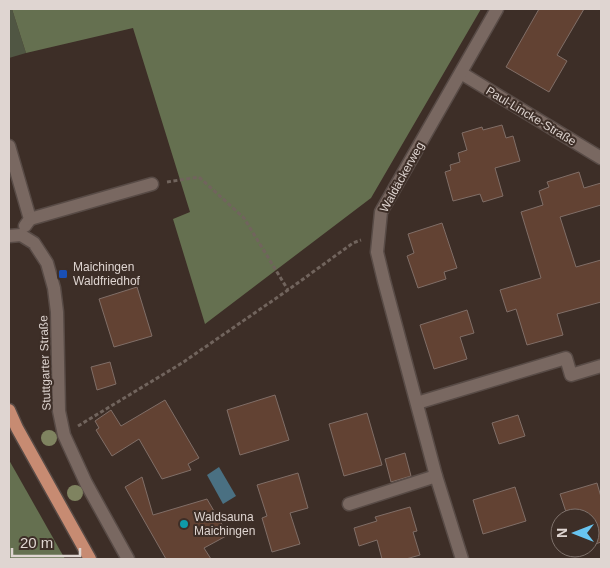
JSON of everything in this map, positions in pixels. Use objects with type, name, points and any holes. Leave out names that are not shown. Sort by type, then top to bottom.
[{"type":"main road","points":[[9,410],[17,428],[90,559]]},
{"type":"street","name":"Waldäckerweg","points":[[462,559],[436,476],[377,252],[378,235],[381,212],[497,9]]},
{"type":"street","name":"Paul-Lincke-Straße","points":[[461,73],[601,158]]},
{"type":"street","points":[[9,146],[30,219]]},
{"type":"street","points":[[15,236],[30,219],[152,184]]},
{"type":"street","name":"Stuttgarter Straße","points":[[15,236],[34,243],[47,263],[54,288],[57,320],[59,411],[64,435],[86,483],[128,559]]},
{"type":"street","points":[[418,403],[566,358],[572,375],[601,366]]},
{"type":"street","points":[[349,504],[436,476]]},
{"type":"path","points":[[152,184],[199,177],[244,218],[288,290]]},
{"type":"path","points":[[64,435],[182,363],[353,243],[378,235]]},
{"type":"green space","points":[[9,9],[12,9],[26,53],[9,58]]},
{"type":"green space","points":[[12,9],[481,9],[371,198],[205,324],[173,219],[190,212],[133,28],[26,53]]},
{"type":"green space","points":[[9,460],[65,559],[9,559]]},
{"type":"water","points":[[219,467],[236,496],[223,504],[207,475]]},
{"type":"building","points":[[539,9],[584,9],[557,55],[567,61],[549,92],[506,67]]},
{"type":"building","points":[[502,125],[506,138],[513,136],[520,161],[495,168],[503,196],[483,202],[480,194],[453,201],[445,172],[451,170],[450,165],[460,162],[458,153],[467,150],[462,133],[482,127],[483,130]]},
{"type":"building","points":[[579,172],[584,188],[601,183],[601,205],[560,217],[576,267],[601,260],[601,302],[557,314],[563,335],[527,345],[516,309],[507,312],[500,290],[541,278],[521,212],[543,205],[539,191],[549,187],[547,182]]},
{"type":"building","points":[[442,223],[457,268],[444,272],[446,279],[418,288],[407,256],[414,253],[408,234]]},
{"type":"building","points":[[137,287],[152,336],[114,347],[99,299]]},
{"type":"building","points":[[467,310],[474,333],[460,337],[467,359],[434,369],[420,325]]},
{"type":"building","points":[[110,362],[116,384],[97,390],[91,367]]},
{"type":"building","points":[[275,395],[289,440],[240,455],[227,410]]},
{"type":"building","points":[[165,400],[199,458],[188,464],[191,470],[162,479],[139,439],[112,456],[96,430],[99,428],[95,421],[111,410],[121,426]]},
{"type":"building","points":[[367,413],[382,465],[344,476],[329,424]]},
{"type":"building","points":[[518,415],[525,436],[499,444],[492,423]]},
{"type":"building","points":[[405,453],[411,476],[391,482],[385,459]]},
{"type":"building","points":[[298,473],[308,508],[290,513],[300,544],[272,552],[262,518],[267,516],[257,485]]},
{"type":"building","name":"Waldsauna Maichingen","points":[[142,477],[153,515],[207,499],[228,535],[204,548],[211,559],[166,559],[125,487]]},
{"type":"building","points":[[597,483],[601,497],[601,542],[600,508],[565,508],[560,494]]},
{"type":"building","points":[[515,487],[526,521],[483,534],[473,500]]},
{"type":"building","points":[[410,507],[417,531],[413,532],[420,555],[406,559],[382,559],[377,540],[359,546],[354,528],[377,521],[375,517]]},
{"type":"place","name":"Maichingen Waldfriedhof","points":[[63,274]]},
{"type":"place","name":"Waldsauna Maichingen","points":[[184,524]]}]
